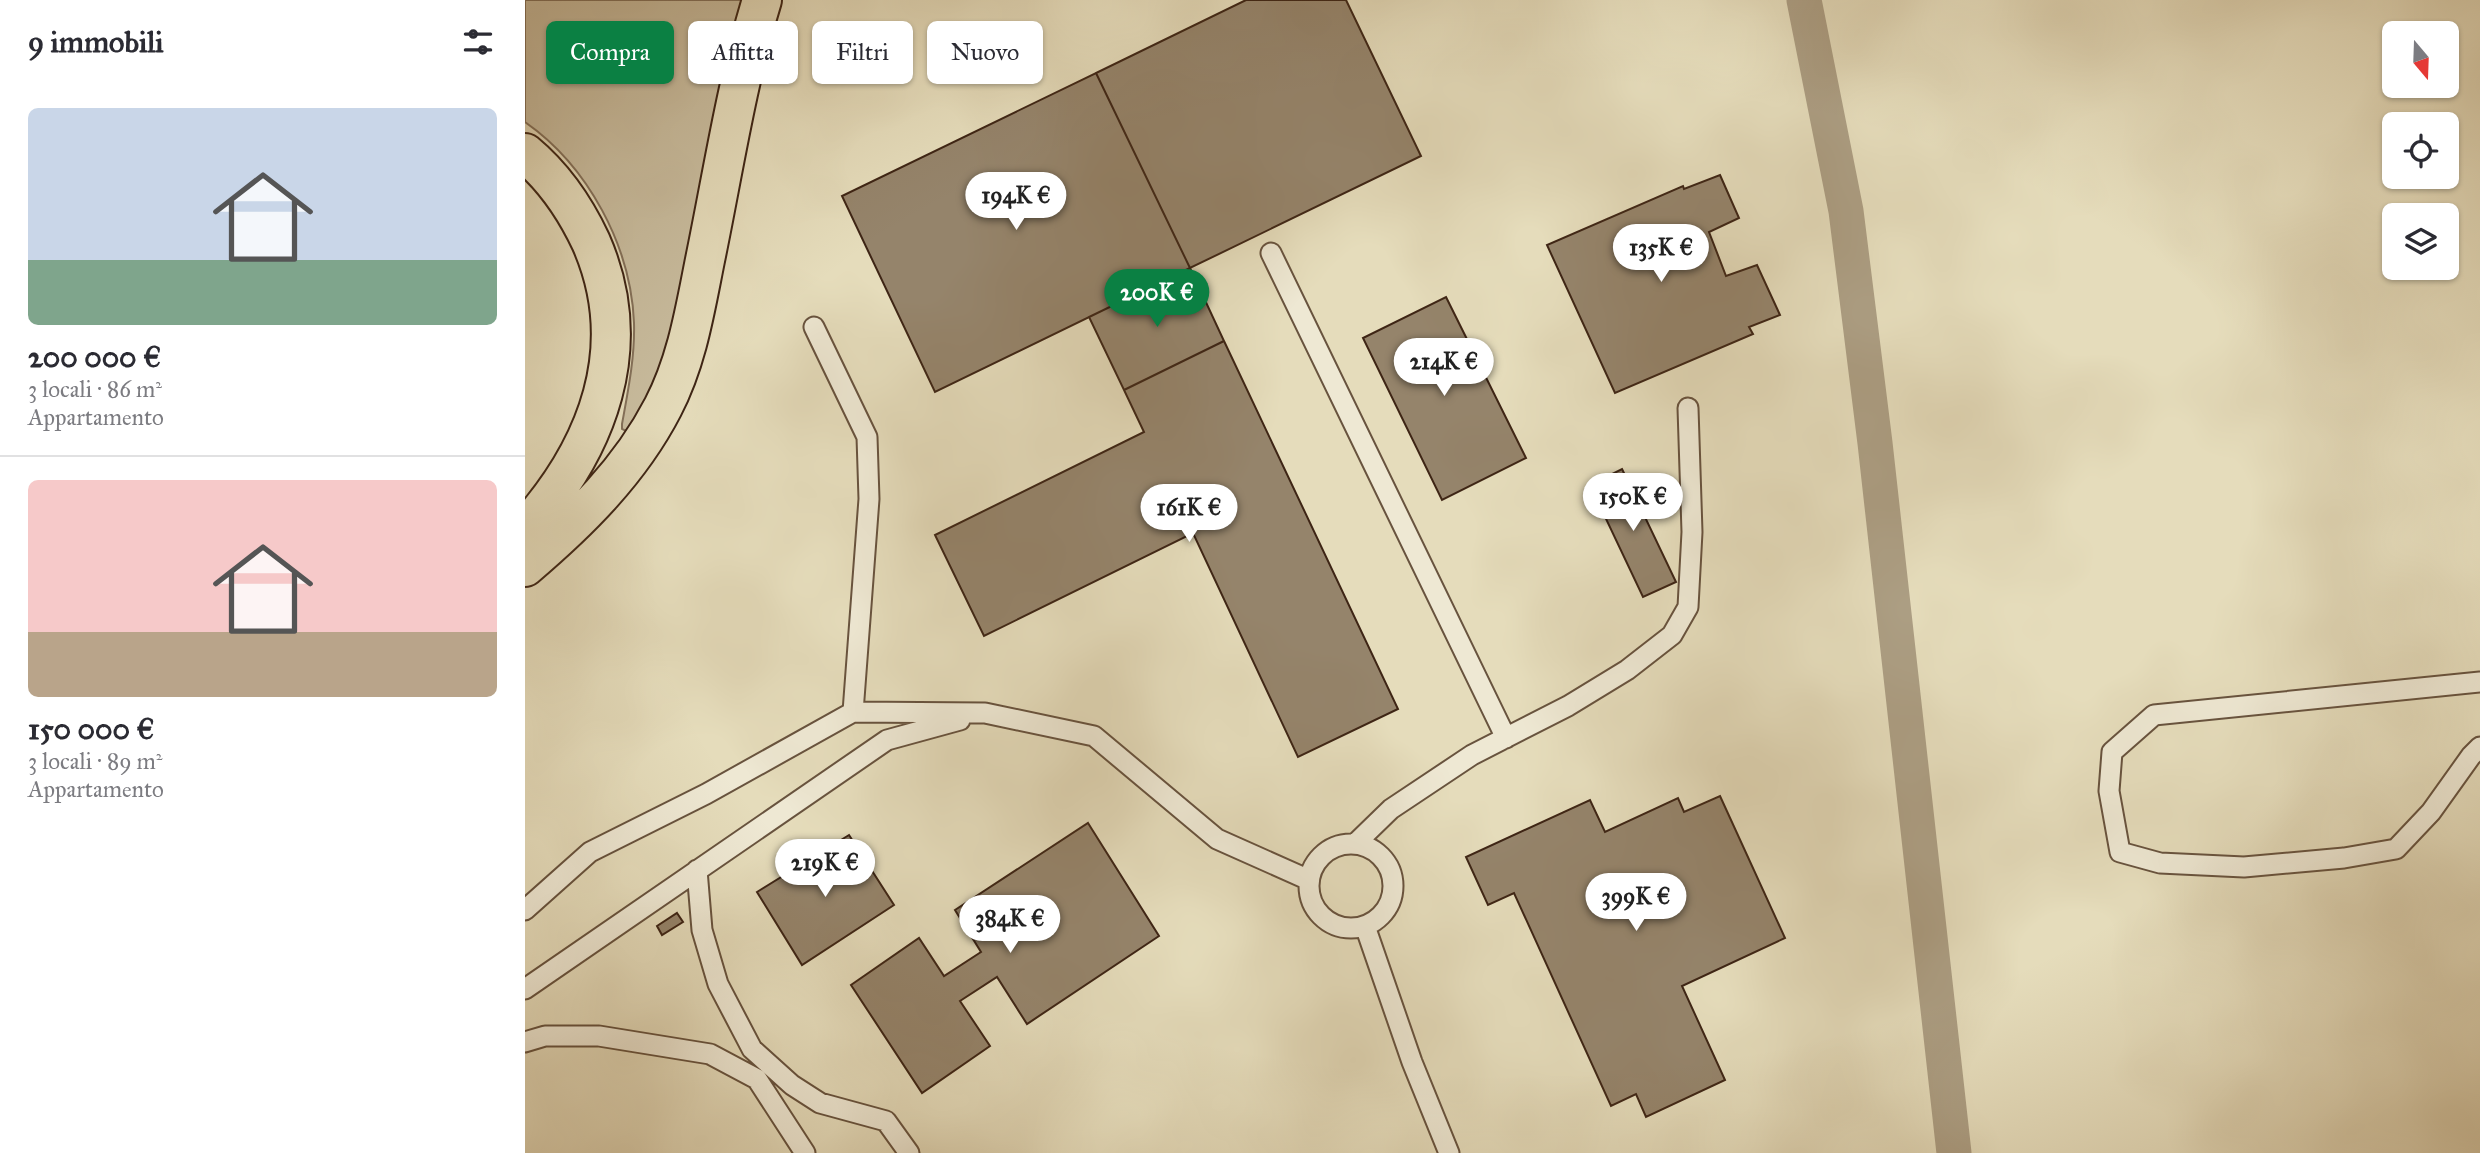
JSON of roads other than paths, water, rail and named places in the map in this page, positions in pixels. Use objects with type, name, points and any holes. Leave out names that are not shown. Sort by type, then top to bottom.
[{"type":"highway","points":[[525,568],[586,511],[631,460],[663,407],[676,377],[694,316],[739,87],[762,0]]},
{"type":"highway","points":[[525,153],[554,181],[585,230],[605,282],[610,309],[611,339],[605,392],[585,446],[555,495],[525,529]]},
{"type":"lane","points":[[1271,253],[1506,738]]},
{"type":"lane","points":[[814,327],[867,437],[869,499],[853,712]]},
{"type":"lane","points":[[1356,844],[1391,809],[1472,755],[1568,706],[1627,670],[1672,635],[1688,607],[1692,532],[1688,408]]},
{"type":"lane","points":[[2480,682],[2154,715],[2112,752],[2109,791],[2120,852],[2160,863],[2244,867],[2344,858],[2396,849],[2431,811],[2480,747]]},
{"type":"lane","points":[[525,911],[590,852],[706,794],[853,712],[985,713],[1094,736],[1216,839],[1309,880]]},
{"type":"lane","points":[[525,989],[887,740],[985,713]]},
{"type":"lane","points":[[1343,844],[1356,844],[1370,848],[1382,856],[1390,868],[1394,882],[1393,895],[1387,909],[1378,919],[1365,926],[1350,928],[1337,926],[1315,908],[1310,895],[1309,880],[1320,857],[1343,844]]},
{"type":"lane","points":[[697,870],[702,930],[718,984],[752,1049],[792,1085],[820,1102],[886,1121],[909,1153]]},
{"type":"lane","points":[[1365,926],[1412,1062],[1448,1153]]},
{"type":"lane","points":[[525,1042],[545,1036],[599,1035],[711,1054],[757,1079],[805,1153]]},
{"type":"waterway","points":[[1804,0],[1846,211],[1875,443],[1954,1153]]}]
